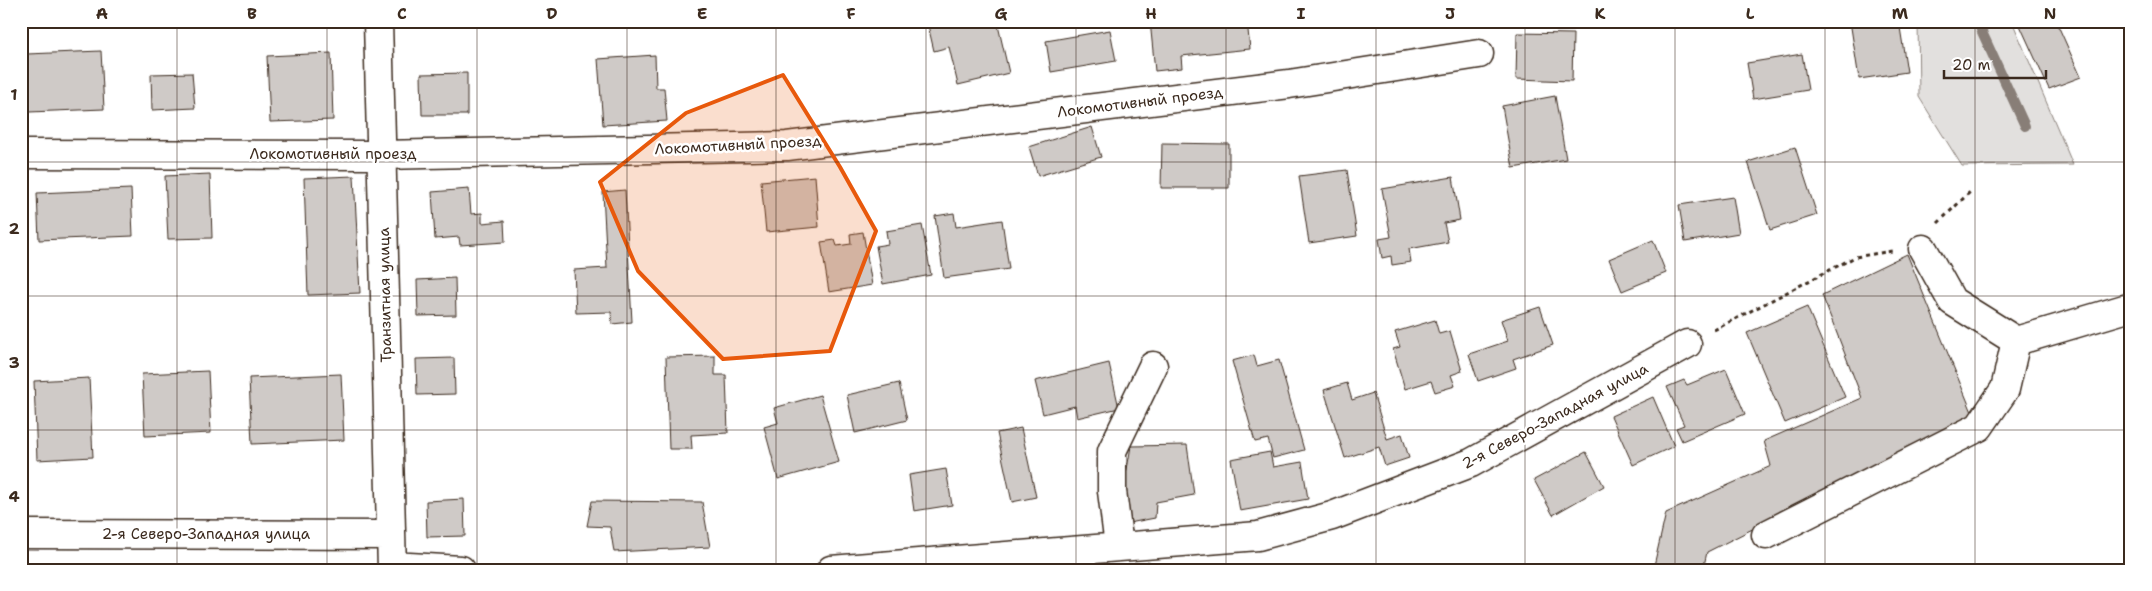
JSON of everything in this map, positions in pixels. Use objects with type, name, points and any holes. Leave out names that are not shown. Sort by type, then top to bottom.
[{"type":"street","name":"Транзитная улица","points":[[378,21],[392,568]]},
{"type":"street","name":"Локомотивный проезд","points":[[21,154],[382,155],[787,146],[1289,84],[1479,54]]},
{"type":"street","points":[[1923,249],[1952,301],[2016,341],[2131,307]]},
{"type":"street","points":[[1766,535],[1979,427],[2005,389],[2016,341]]},
{"type":"street","name":"2-я Северо-Западная улица","points":[[831,570],[1258,536],[1332,516],[1471,463],[1687,344]]},
{"type":"street","points":[[1118,546],[1112,491],[1112,451],[1154,366]]},
{"type":"street","name":"2-я Северо-Западная улица","points":[[21,534],[391,535]]},
{"type":"street","points":[[392,568],[461,570]]},
{"type":"path","points":[[1687,344],[1855,258],[1903,249],[1923,249],[1932,229],[1970,192]]},
{"type":"highlighted area","points":[[783,75],[840,167],[876,231],[830,351],[723,359],[638,271],[600,182],[686,113]]},
{"type":"shaded area","points":[[1918,21],[2012,21],[2073,165],[1962,166],[1919,97]]},
{"type":"building","points":[[927,21],[997,21],[1009,73],[958,85],[949,47],[934,51]]},
{"type":"building","points":[[1150,21],[1247,21],[1250,49],[1181,56],[1182,68],[1155,71]]},
{"type":"building","points":[[1850,21],[1899,21],[1907,72],[1859,79]]},
{"type":"building","points":[[2018,21],[2056,21],[2081,77],[2049,89]]},
{"type":"building","points":[[2122,21],[2131,21],[2131,41]]},
{"type":"building","points":[[1110,30],[1116,61],[1051,72],[1046,41]]},
{"type":"building","points":[[1517,33],[1573,34],[1572,81],[1516,79]]},
{"type":"building","points":[[101,51],[104,109],[29,112],[27,54]]},
{"type":"building","points":[[331,53],[333,120],[270,122],[267,56]]},
{"type":"building","points":[[1802,54],[1808,90],[1753,99],[1747,63]]},
{"type":"building","points":[[655,55],[656,88],[664,88],[667,121],[603,125],[598,59]]},
{"type":"building","points":[[192,73],[195,108],[152,110],[151,74]]},
{"type":"building","points":[[467,73],[467,115],[422,115],[421,74]]},
{"type":"building","points":[[1555,96],[1566,159],[1513,168],[1502,106]]},
{"type":"building","points":[[1092,127],[1101,157],[1038,176],[1029,147]]},
{"type":"building","points":[[1162,143],[1229,144],[1229,188],[1161,188]]},
{"type":"building","points":[[1795,147],[1817,215],[1770,230],[1748,162]]},
{"type":"building","points":[[1347,170],[1357,236],[1309,243],[1299,176]]},
{"type":"building","points":[[210,174],[212,238],[168,239],[165,176]]},
{"type":"building","points":[[354,176],[360,293],[308,295],[304,178]]},
{"type":"building","points":[[815,176],[819,227],[766,232],[761,181]]},
{"type":"building","points":[[1453,177],[1460,220],[1444,223],[1448,242],[1409,249],[1411,262],[1392,265],[1391,256],[1382,258],[1379,239],[1391,237],[1382,189]]},
{"type":"building","points":[[131,189],[133,236],[39,240],[37,193]]},
{"type":"building","points":[[469,189],[471,214],[482,213],[482,223],[504,221],[505,242],[460,245],[459,237],[435,239],[432,192]]},
{"type":"building","points":[[625,190],[632,322],[612,324],[611,312],[576,313],[574,270],[607,268],[603,192]]},
{"type":"building","points":[[1733,197],[1739,233],[1685,242],[1679,205]]},
{"type":"building","points":[[954,213],[956,227],[1002,220],[1009,269],[944,278],[935,216]]},
{"type":"building","points":[[922,225],[931,275],[883,284],[876,246],[888,244],[886,231]]},
{"type":"building","points":[[863,232],[872,285],[829,292],[821,242],[835,240],[837,246],[851,244],[850,234]]},
{"type":"building","points":[[1653,240],[1666,273],[1622,291],[1609,259]]},
{"type":"building","points":[[1907,254],[1974,417],[1707,552],[1703,570],[1653,570],[1666,513],[1771,466],[1764,441],[1862,398],[1822,295]]},
{"type":"building","points":[[455,278],[456,315],[418,316],[417,280]]},
{"type":"building","points":[[1540,307],[1553,345],[1513,359],[1516,368],[1478,381],[1469,354],[1508,341],[1501,320]]},
{"type":"building","points":[[1807,307],[1845,397],[1785,423],[1747,333]]},
{"type":"building","points":[[1435,320],[1439,334],[1450,331],[1462,371],[1451,375],[1455,386],[1435,392],[1431,381],[1405,389],[1393,349],[1400,347],[1395,332]]},
{"type":"building","points":[[1254,355],[1257,366],[1279,360],[1304,450],[1273,458],[1268,439],[1255,442],[1232,361]]},
{"type":"building","points":[[715,356],[715,375],[726,375],[728,433],[691,435],[692,449],[669,449],[666,357]]},
{"type":"building","points":[[454,358],[455,394],[417,395],[416,359]]},
{"type":"building","points":[[1109,363],[1119,408],[1077,418],[1075,406],[1043,414],[1035,381]]},
{"type":"building","points":[[1726,369],[1745,414],[1682,441],[1676,428],[1684,425],[1667,387],[1684,380],[1687,385]]},
{"type":"building","points":[[208,371],[211,433],[145,436],[142,374]]},
{"type":"building","points":[[341,374],[344,440],[252,444],[249,378]]},
{"type":"building","points":[[89,378],[93,457],[37,460],[34,381]]},
{"type":"building","points":[[899,383],[907,420],[855,433],[847,395]]},
{"type":"building","points":[[1347,383],[1352,400],[1373,393],[1387,439],[1402,434],[1409,458],[1385,466],[1379,447],[1345,458],[1324,390]]},
{"type":"building","points":[[820,395],[839,462],[778,479],[764,427],[778,423],[774,408]]},
{"type":"building","points":[[1653,397],[1674,446],[1633,465],[1611,416]]},
{"type":"building","points":[[1021,428],[1036,497],[1012,502],[997,433]]},
{"type":"building","points":[[1187,445],[1194,495],[1156,502],[1155,518],[1129,523],[1125,481],[1131,446]]},
{"type":"building","points":[[1270,452],[1273,467],[1302,462],[1308,499],[1240,511],[1231,459]]},
{"type":"building","points":[[1586,452],[1604,486],[1553,515],[1534,480]]},
{"type":"building","points":[[946,469],[952,505],[914,511],[909,475]]},
{"type":"building","points":[[464,499],[465,536],[427,537],[426,501]]},
{"type":"building","points":[[592,501],[702,502],[710,547],[614,552],[610,527],[587,526]]},
{"type":"building","points":[[1401,564],[1468,567],[1468,570],[1401,570]]},
{"type":"waterway","points":[[1977,21],[2025,126]]}]
